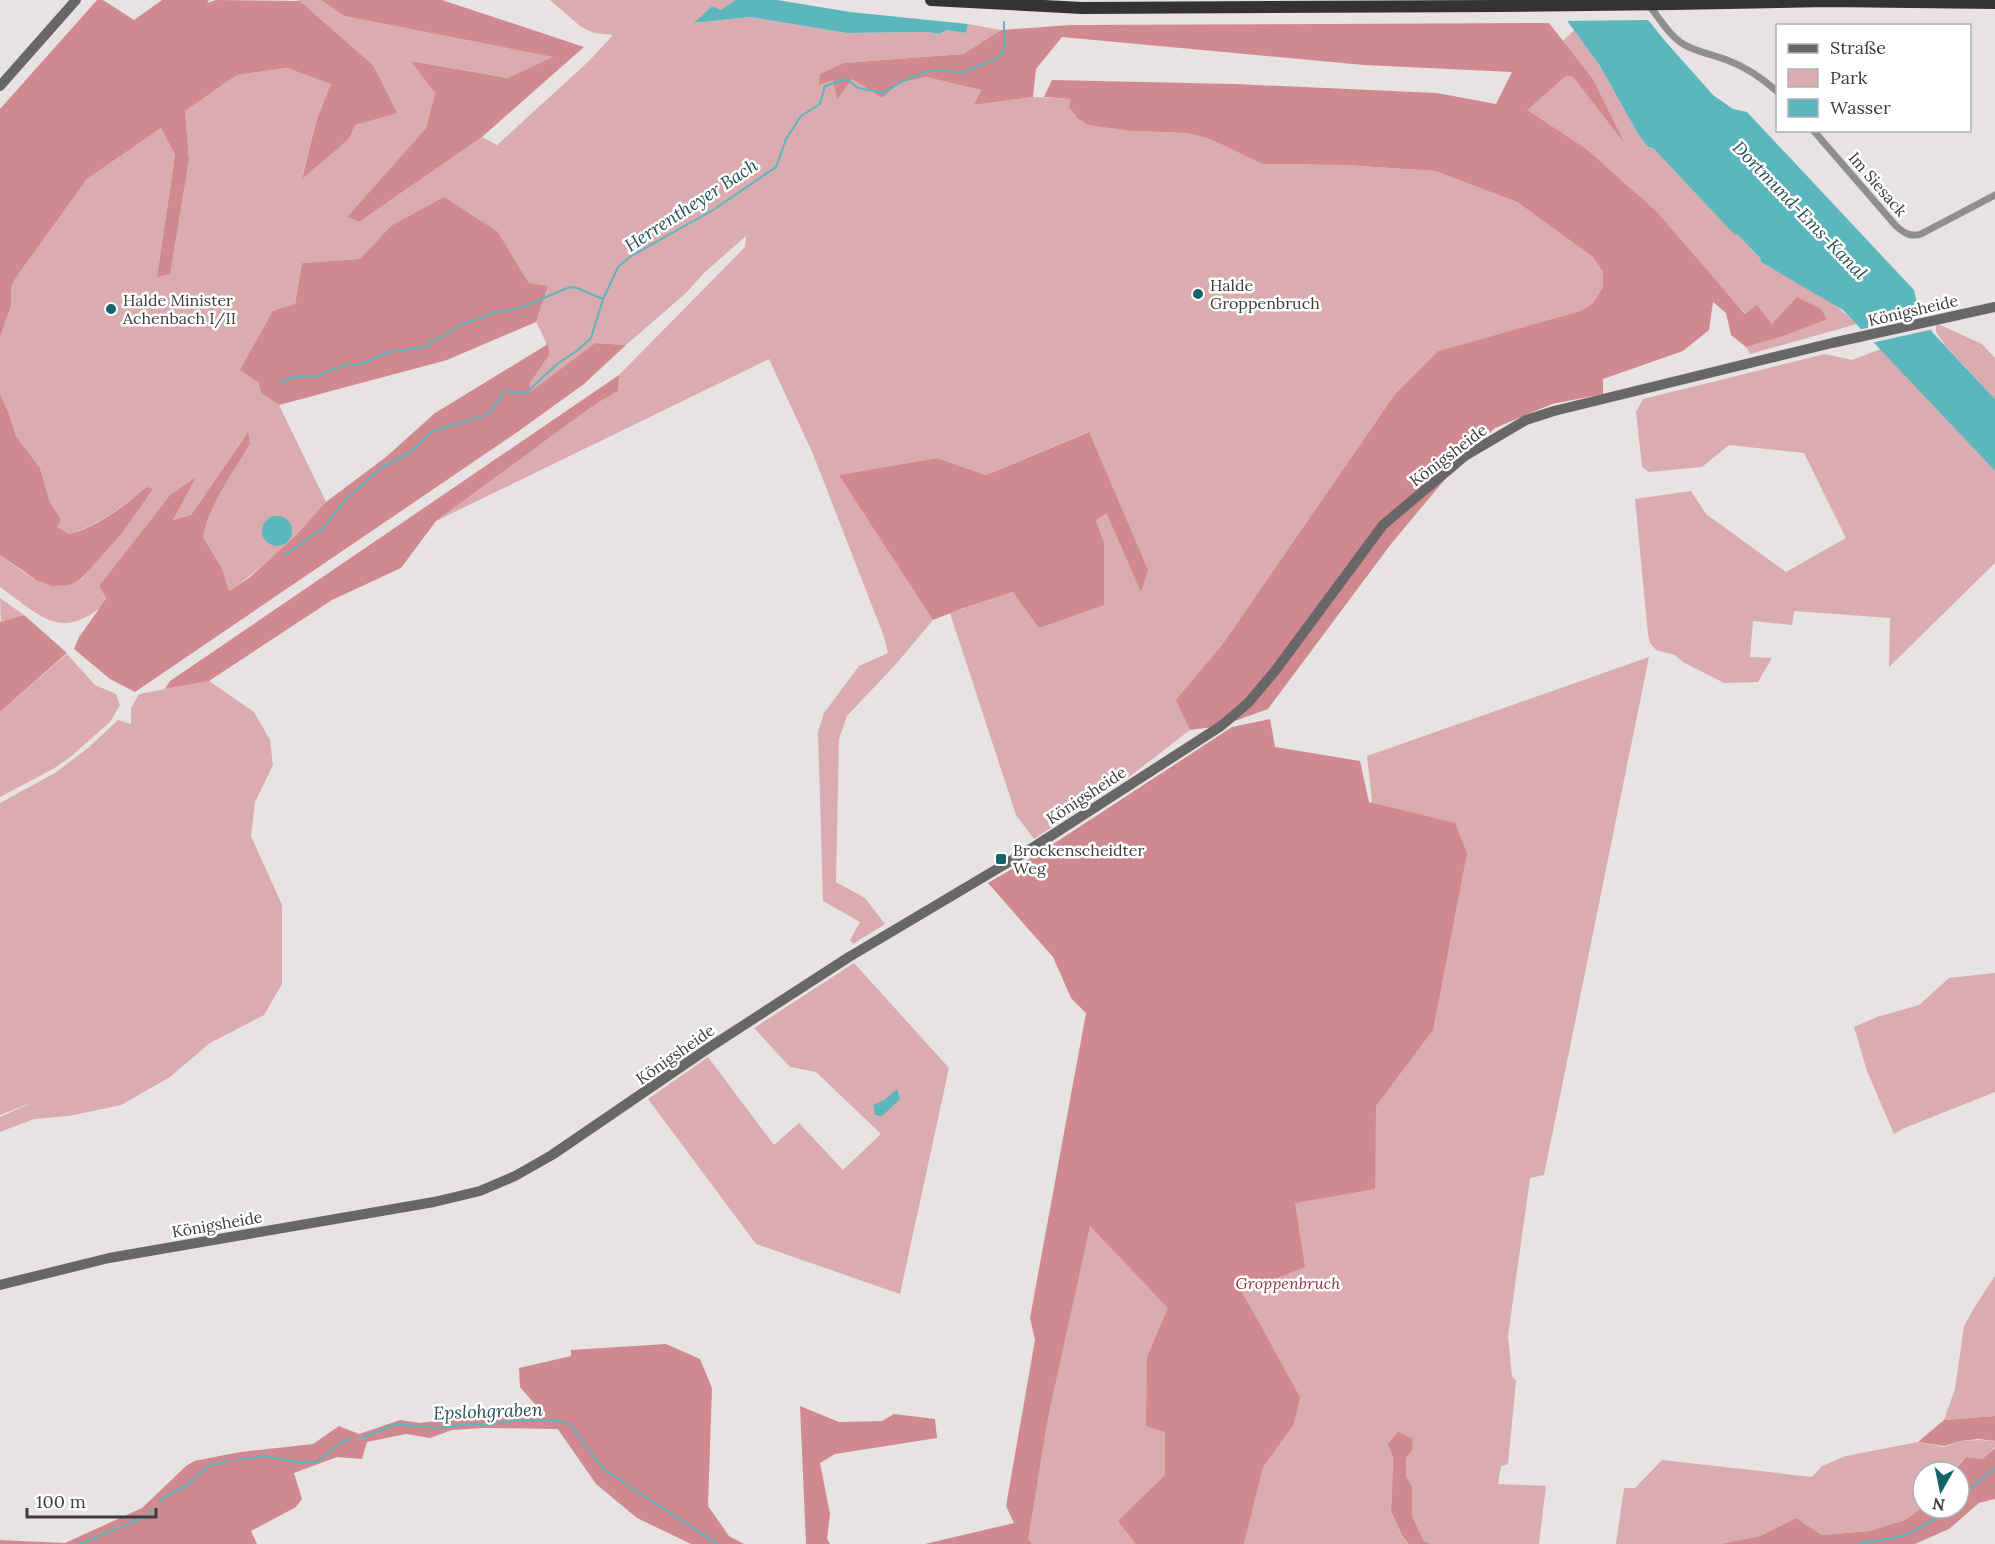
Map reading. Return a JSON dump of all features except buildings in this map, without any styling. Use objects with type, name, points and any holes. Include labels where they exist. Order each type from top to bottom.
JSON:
[{"type":"highway","points":[[931,0],[1082,8],[1498,6],[1828,1],[1995,3]]},
{"type":"main road","points":[[0,86],[76,0]]},
{"type":"main road","name":"Königsheide","points":[[0,1285],[109,1258],[434,1202],[480,1191],[515,1176],[552,1155],[710,1047],[849,957],[1029,850],[1221,726],[1248,703],[1275,671],[1383,525],[1466,456],[1502,433],[1526,420],[1554,411],[1859,337],[1995,307]]},
{"type":"street","points":[[1644,0],[1683,44],[1749,70],[1776,90]]},
{"type":"street","name":"Im Siesack","points":[[1815,132],[1896,226],[1908,235],[1921,234],[1995,195]]},
{"type":"green space","points":[[296,0],[321,0],[344,16],[554,57],[509,78],[412,61],[435,93],[426,128],[347,217],[359,222],[482,137],[497,145],[589,61],[613,35],[594,33],[580,26],[550,0],[735,0],[721,11],[712,6],[695,23],[750,17],[847,33],[928,32],[939,34],[947,30],[966,33],[968,24],[1001,30],[963,54],[844,63],[833,80],[852,79],[882,98],[899,83],[926,77],[981,90],[975,105],[1033,97],[1072,99],[1069,107],[1077,118],[1132,131],[1187,133],[1210,139],[1262,164],[1344,165],[1435,171],[1517,202],[1593,257],[1603,272],[1603,287],[1593,303],[1580,312],[1438,351],[1395,394],[1222,645],[1177,700],[1190,730],[1129,777],[1034,839],[1016,815],[950,613],[1013,592],[1104,542],[1096,520],[1108,514],[1141,591],[1088,432],[986,475],[937,458],[840,475],[933,620],[896,664],[847,716],[839,739],[836,882],[865,898],[885,924],[853,944],[850,940],[860,922],[823,901],[818,732],[824,713],[859,666],[888,653],[883,634],[813,454],[769,359],[436,521],[594,405],[618,391],[619,375],[745,247],[746,236],[704,273],[686,293],[626,345],[595,343],[531,391],[530,383],[547,354],[545,342],[536,322],[548,286],[529,283],[498,232],[391,226],[360,259],[302,263],[295,304],[258,382],[261,393],[279,405],[326,502],[304,526],[281,550],[229,591],[222,568],[203,537],[216,500],[250,444],[247,433],[191,515],[173,520],[195,478],[170,495],[99,586],[107,602],[91,614],[77,621],[64,623],[52,621],[0,587],[0,555],[29,576],[48,584],[58,585],[82,579],[147,487],[90,526],[69,534],[56,527],[61,519],[50,502],[40,468],[16,436],[0,394],[0,337],[11,306],[11,288],[15,279],[87,179],[161,128],[175,155],[157,277],[189,159],[185,111],[237,75],[287,68],[332,84],[316,122],[302,178],[349,139],[355,125],[373,119],[373,65],[300,1]]},
{"type":"green space","points":[[1574,30],[1600,66],[1638,134],[1648,147],[1653,148],[1735,234],[1737,233],[1751,247],[1750,249],[1760,258],[1761,262],[1823,298],[1857,324],[1750,354],[1746,347],[1781,337],[1826,318],[1772,325],[1746,314],[1720,286],[1526,110],[1566,76],[1573,77],[1623,141],[1593,79],[1563,41]]},
{"type":"green space","points":[[1936,323],[1982,344],[1995,358],[1995,399],[1945,345],[1936,332]]},
{"type":"green space","points":[[1881,349],[1995,471],[1995,563],[1889,667],[1890,618],[1794,611],[1792,625],[1753,621],[1750,657],[1772,658],[1758,682],[1724,683],[1683,662],[1675,655],[1656,650],[1650,643],[1648,634],[1635,499],[1691,491],[1706,514],[1786,572],[1846,538],[1804,453],[1729,445],[1702,467],[1649,472],[1642,467],[1636,412],[1643,399],[1825,354],[1852,360]]},
{"type":"green space","points":[[0,598],[24,615],[1,622]]},
{"type":"green space","points":[[67,654],[95,685],[116,694],[120,705],[110,722],[69,758],[0,797],[0,712]]},
{"type":"green space","name":"Groppenbruch","points":[[1649,657],[1544,1175],[1530,1178],[1508,1336],[1512,1376],[1516,1381],[1508,1464],[1501,1466],[1498,1484],[1546,1486],[1539,1544],[1431,1544],[1424,1541],[1412,1516],[1412,1486],[1392,1490],[1391,1511],[1402,1537],[1409,1544],[1244,1544],[1248,1525],[1190,1544],[957,1544],[1029,1527],[1085,1140],[1363,824],[1372,801],[1367,756]]},
{"type":"green space","points":[[209,681],[254,712],[270,740],[273,765],[255,802],[251,836],[282,905],[282,984],[264,1015],[210,1043],[170,1077],[121,1105],[69,1116],[34,1119],[0,1132],[0,1117],[36,1101],[0,1115],[0,803],[55,773],[88,748],[118,720],[131,724],[131,708],[139,694]]},
{"type":"green space","points":[[854,963],[949,1068],[900,1294],[756,1244],[648,1099],[708,1057],[774,1145],[799,1123],[843,1170],[881,1134],[816,1072],[790,1067],[754,1028]]},
{"type":"green space","points":[[1995,973],[1995,1092],[1894,1134],[1867,1071],[1854,1027],[1877,1017],[1919,1005],[1949,978]]},
{"type":"green space","points":[[1995,1276],[1995,1416],[1944,1420],[1955,1389],[1964,1326]]},
{"type":"green space","points":[[1961,1441],[1995,1441],[1995,1447],[1982,1459],[1966,1457],[1963,1460],[1911,1460],[1911,1516],[1905,1520],[1869,1531],[1822,1535],[1796,1518],[1760,1536],[1720,1544],[1616,1544],[1624,1488],[1635,1488],[1662,1460],[1812,1477],[1822,1466],[1846,1456],[1918,1442],[1944,1447]]},
{"type":"shaded area","points":[[97,0],[103,0],[134,20],[162,0],[209,0],[207,3],[216,0],[300,1],[373,65],[397,113],[355,125],[349,139],[302,179],[316,122],[331,84],[287,68],[237,75],[185,111],[189,159],[170,274],[157,277],[175,155],[161,128],[87,179],[15,279],[11,288],[11,306],[0,337],[0,109]]},
{"type":"shaded area","points":[[321,0],[442,0],[584,47],[482,137],[359,222],[347,217],[426,128],[435,93],[411,61],[508,78],[553,57],[344,16]]},
{"type":"shaded area","points":[[1549,23],[1593,79],[1625,144],[1573,77],[1566,76],[1527,110],[1586,149],[1656,211],[1745,314],[1757,305],[1772,324],[1797,297],[1821,309],[1827,319],[1781,337],[1746,347],[1731,335],[1726,313],[1713,302],[1709,330],[1683,351],[1603,379],[1603,394],[1552,404],[1495,428],[1467,453],[1391,544],[1268,709],[1221,726],[1190,730],[1176,700],[1222,645],[1395,394],[1438,351],[1581,311],[1593,303],[1603,287],[1603,272],[1593,257],[1517,202],[1435,171],[1344,165],[1262,164],[1210,139],[1187,133],[1132,131],[1089,125],[1077,118],[1069,107],[1071,99],[1044,97],[1052,80],[1234,84],[1437,93],[1496,104],[1512,72],[1364,65],[1062,37],[1036,69],[1033,97],[974,105],[981,90],[926,77],[899,83],[882,98],[852,79],[837,99],[833,80],[819,85],[820,74],[844,63],[963,54],[1001,30],[1070,25]]},
{"type":"shaded area","points":[[444,197],[498,232],[529,283],[548,286],[536,322],[447,360],[279,405],[261,393],[258,382],[240,370],[273,311],[295,304],[302,263],[360,259],[391,226]]},
{"type":"shaded area","points":[[595,343],[626,345],[584,384],[516,433],[135,692],[110,679],[74,649],[79,637],[106,599],[99,586],[170,495],[196,477],[173,520],[191,515],[248,432],[250,444],[216,500],[203,537],[222,568],[229,591],[249,578],[295,536],[326,502],[386,457],[435,413],[548,344],[549,355],[530,383],[531,391]]},
{"type":"shaded area","points":[[619,375],[618,391],[594,405],[436,521],[401,568],[332,600],[209,681],[165,689],[170,681]]},
{"type":"shaded area","points":[[0,394],[16,436],[40,468],[50,502],[61,519],[57,527],[69,534],[91,526],[111,515],[147,487],[153,489],[121,534],[81,579],[69,585],[52,586],[36,580],[0,555]]},
{"type":"shaded area","points":[[1089,432],[1148,570],[1141,592],[1107,514],[1096,520],[1104,542],[1104,605],[1039,628],[1013,592],[933,620],[839,475],[937,458],[986,475]]},
{"type":"shaded area","points":[[24,615],[67,653],[0,712],[0,621]]},
{"type":"shaded area","points":[[1270,719],[1275,747],[1360,761],[1369,802],[1455,823],[1467,853],[1433,1030],[1376,1106],[1375,1189],[1295,1203],[1305,1267],[1242,1292],[1300,1397],[1294,1424],[1263,1467],[1244,1544],[1136,1544],[1118,1521],[1165,1475],[1165,1432],[1146,1426],[1147,1357],[1168,1308],[1090,1226],[1048,1417],[1028,1539],[1032,1544],[925,1544],[1014,1523],[1006,1506],[1035,1340],[1030,1318],[1086,1013],[1071,998],[1053,957],[988,883],[1041,852],[1232,727]]},
{"type":"shaded area","points":[[666,1344],[700,1359],[712,1388],[708,1506],[729,1536],[744,1544],[691,1544],[637,1518],[596,1484],[558,1429],[452,1430],[430,1438],[406,1434],[367,1442],[362,1459],[337,1457],[294,1473],[302,1499],[296,1507],[251,1531],[257,1544],[0,1544],[0,1540],[65,1543],[142,1508],[194,1461],[240,1452],[313,1444],[339,1426],[359,1434],[400,1420],[420,1423],[450,1419],[546,1417],[520,1387],[519,1368],[571,1356],[571,1350]]},
{"type":"shaded area","points":[[800,1406],[839,1422],[882,1421],[894,1414],[935,1419],[937,1438],[835,1454],[820,1463],[830,1514],[827,1539],[830,1544],[806,1544]]},
{"type":"shaded area","points":[[1995,1416],[1995,1441],[1978,1439],[1944,1446],[1918,1442],[1944,1420]]},
{"type":"shaded area","points":[[1398,1432],[1413,1439],[1412,1450],[1406,1458],[1406,1476],[1412,1487],[1412,1516],[1424,1541],[1431,1544],[1409,1544],[1402,1536],[1391,1511],[1393,1457],[1388,1444]]},
{"type":"shaded area","points":[[1995,1448],[1995,1499],[1979,1503],[1971,1510],[1971,1460],[1963,1460],[1966,1457],[1982,1459]]},
{"type":"shaded area","points":[[1911,1516],[1911,1520],[1959,1520],[1949,1529],[1915,1544],[1720,1544],[1760,1536],[1796,1518],[1822,1535],[1869,1531],[1905,1520]]},
{"type":"water","points":[[735,0],[777,0],[850,12],[968,24],[966,33],[947,30],[939,34],[928,32],[847,33],[750,17],[694,23],[712,6],[721,10]]},
{"type":"water","name":"Dortmund-Ems-Kanal","points":[[1552,0],[1632,0],[1713,95],[1733,109],[1747,112],[1914,290],[1919,311],[1933,333],[1995,399],[1995,471],[1843,310],[1761,262],[1750,247],[1737,234],[1735,235],[1653,148],[1648,147],[1638,134],[1600,66]]},
{"type":"water","points":[[277,516],[288,520],[292,531],[288,542],[277,546],[266,542],[262,531],[266,520]]},
{"type":"water","points":[[897,1089],[900,1099],[882,1116],[875,1115],[873,1105],[884,1100]]},
{"type":"pier","points":[[1636,0],[1651,20],[1563,21],[1550,2]]},
{"type":"pier","points":[[1925,314],[1934,329],[1871,343],[1858,330]]},
{"type":"waterway","name":"Herrentheyer Bach","points":[[285,555],[323,528],[346,499],[381,468],[411,452],[431,432],[489,414],[504,391],[525,394],[557,364],[578,350],[591,338],[603,299],[618,267],[631,256],[713,210],[776,167],[786,139],[801,116],[820,104],[825,86],[846,79],[858,88],[884,93],[906,80],[930,71],[968,71],[994,60],[1004,52],[1004,22]]},
{"type":"waterway","points":[[281,382],[293,377],[316,376],[348,364],[361,364],[388,352],[426,347],[431,341],[463,324],[497,312],[520,308],[570,287],[603,299]]},
{"type":"waterway","name":"Epslohgraben","points":[[361,1438],[396,1424],[438,1428],[512,1421],[552,1420],[570,1424],[603,1469],[718,1544]]},
{"type":"waterway","name":"Epslohgraben","points":[[236,1460],[266,1456],[296,1462],[317,1462],[343,1441],[352,1439]]},
{"type":"waterway","name":"Epslohgraben","points":[[161,1501],[187,1485],[208,1466],[229,1461]]},
{"type":"waterway","points":[[1971,1488],[1995,1468]]},
{"type":"waterway","name":"Epslohgraben","points":[[80,1544],[138,1520],[156,1509]]},
{"type":"waterway","points":[[1858,1544],[1903,1536],[1933,1520]]},
{"type":"place","name":"Halde Groppenbruch","points":[[1198,294]]},
{"type":"place","name":"Halde Minister Achenbach I/II","points":[[111,309]]},
{"type":"place","name":"Brockenscheidter Weg","points":[[1001,859]]}]
